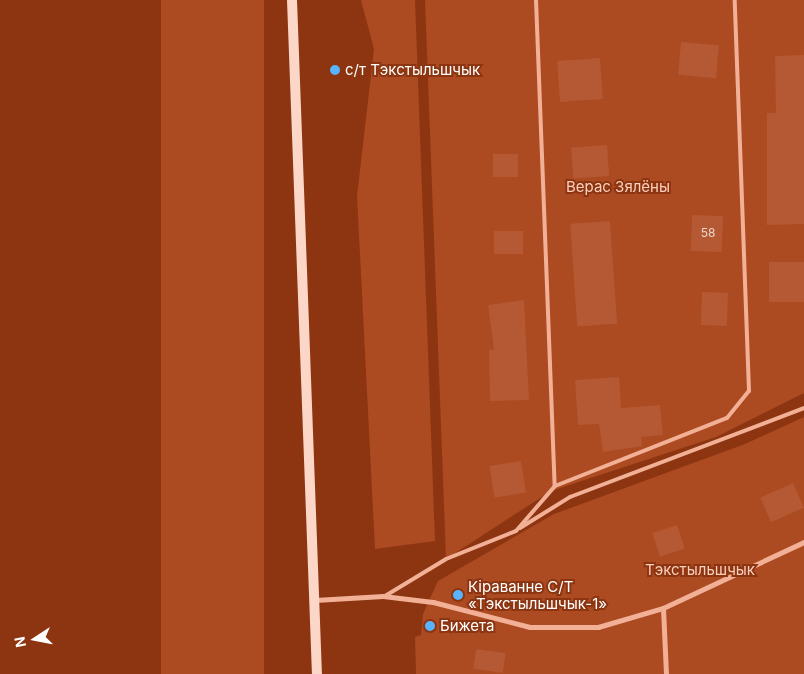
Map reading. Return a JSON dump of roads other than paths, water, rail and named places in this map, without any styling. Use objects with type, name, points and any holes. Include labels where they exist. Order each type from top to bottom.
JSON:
[{"type":"main road","points":[[292,0],[316,600],[317,674]]},
{"type":"street","points":[[316,600],[383,596],[433,602],[530,627],[598,627],[663,608],[804,542]]},
{"type":"street","points":[[663,608],[666,674]]},
{"type":"lane","points":[[536,0],[555,486]]},
{"type":"lane","points":[[516,531],[555,486],[727,418],[749,391],[735,0]]},
{"type":"lane","points":[[383,596],[446,559],[516,531],[570,497],[804,408]]},
{"type":"place","name":"с/т Тэкстыльшчык","points":[[335,70]]},
{"type":"place","name":"Кіраванне С/Т «Тэкстыльшчык-1»","points":[[458,595]]},
{"type":"place","name":"Бижета","points":[[430,626]]},
{"type":"park label","name":"Верас Зялёны","points":[[618,187]]},
{"type":"park label","name":"Тэкстыльшчык","points":[[700,570]]}]
